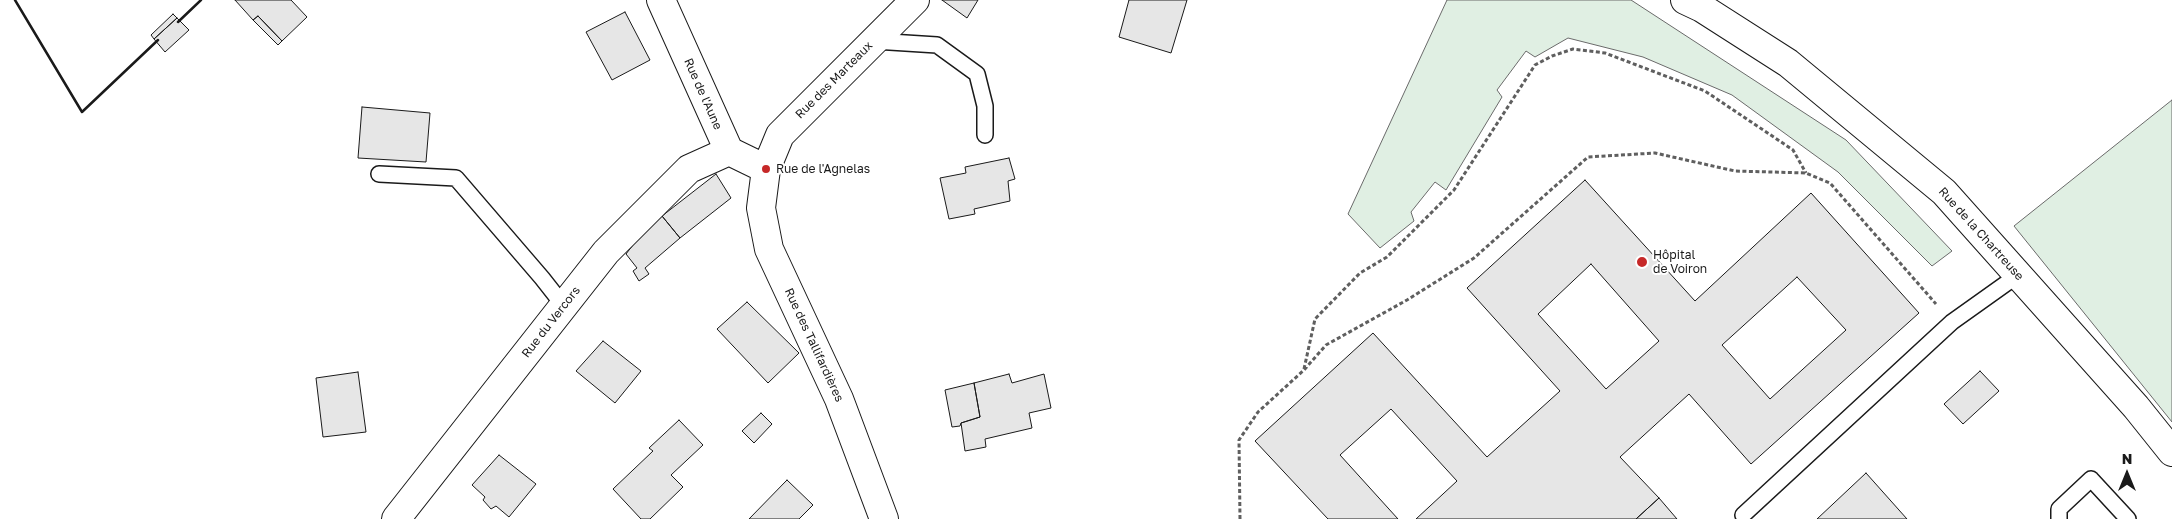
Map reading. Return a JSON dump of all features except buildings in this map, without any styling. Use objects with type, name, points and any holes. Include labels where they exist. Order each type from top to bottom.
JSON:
[{"type":"street","name":"Rue de l'Aune","points":[[661,0],[729,151]]},
{"type":"street","name":"Rue des Marteaux","points":[[766,169],[780,135],[915,0]]},
{"type":"street","name":"Rue de la Chartreuse","points":[[1685,0],[1702,8],[1788,63],[1944,192],[2136,407],[2172,452]]},
{"type":"street","points":[[729,151],[766,169]]},
{"type":"street","name":"Rue du Vercors","points":[[396,519],[606,252],[689,169],[729,151]]},
{"type":"street","name":"Rue des Tallifardières","points":[[766,169],[761,208],[769,249],[839,399],[884,519]]},
{"type":"lane","points":[[874,41],[937,45],[977,74],[985,106],[985,135]]},
{"type":"lane","points":[[380,174],[456,178],[564,306]]},
{"type":"lane","points":[[1743,515],[1952,322],[2018,275]]},
{"type":"lane","points":[[2059,519],[2059,509],[2092,479],[2128,519]]},
{"type":"path","points":[[1304,370],[1315,318],[1360,273],[1387,257],[1454,190],[1535,65],[1552,56],[1574,49],[1604,54],[1705,90],[1793,150],[1806,173]]},
{"type":"path","points":[[1240,519],[1239,440],[1258,412],[1304,370],[1326,345],[1407,300],[1474,258],[1588,157],[1655,154],[1735,171],[1806,173],[1830,183],[1952,322]]},
{"type":"green space","points":[[1447,0],[1631,0],[1846,140],[1952,251],[1932,266],[1838,172],[1732,95],[1643,57],[1568,38],[1535,57],[1526,51],[1497,90],[1502,97],[1446,190],[1435,182],[1411,212],[1414,221],[1380,248],[1348,214]]},
{"type":"green space","points":[[2172,100],[2172,422],[2014,226]]},
{"type":"wall","points":[[15,0],[82,112],[158,40]]},
{"type":"wall","points":[[178,22],[201,0]]},
{"type":"place","name":"Rue de l'Agnelas","points":[[766,169]]},
{"type":"place","name":"Hôpital de Voiron","points":[[1642,262]]}]
